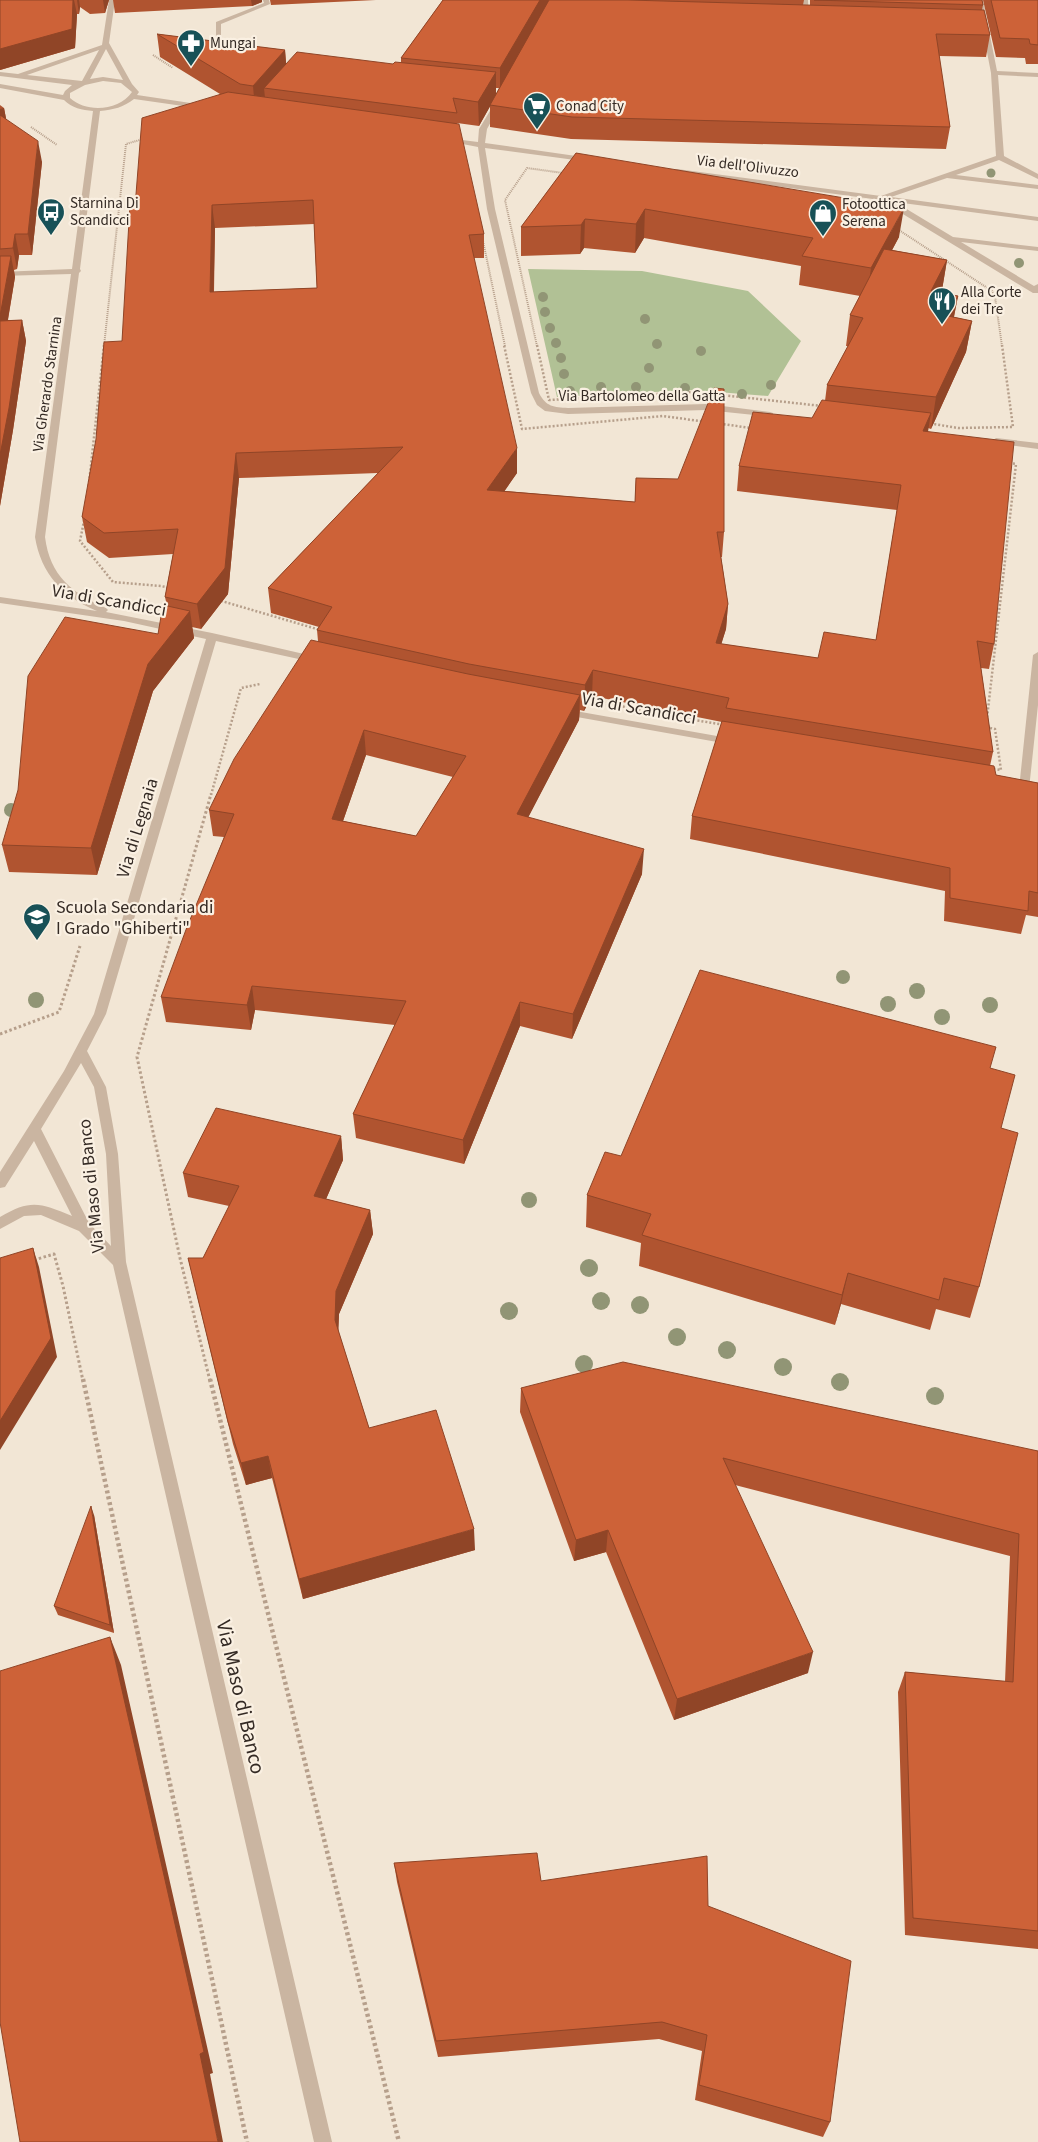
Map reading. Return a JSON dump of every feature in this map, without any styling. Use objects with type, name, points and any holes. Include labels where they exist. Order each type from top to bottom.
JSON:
[{"type":"street","points":[[66,98],[67,92],[81,83],[105,44],[112,0]]},
{"type":"street","points":[[243,53],[218,39],[218,23],[267,4],[266,0]]},
{"type":"street","points":[[805,0],[807,22]]},
{"type":"street","points":[[980,0],[994,73],[1000,157],[1038,177]]},
{"type":"street","points":[[797,22],[817,23]]},
{"type":"street","points":[[976,28],[986,28]]},
{"type":"street","points":[[19,76],[105,44]]},
{"type":"street","points":[[105,44],[129,84],[136,92],[134,97]]},
{"type":"street","points":[[994,73],[1038,75]]},
{"type":"street","points":[[0,74],[81,83],[113,80],[129,84]]},
{"type":"street","points":[[0,86],[66,98],[73,105],[80,108],[97,109],[120,105],[134,97],[209,108]]},
{"type":"street","points":[[481,145],[483,129],[504,92]]},
{"type":"street","name":"Via Gherardo Starnina","points":[[97,109],[40,543],[43,557],[64,588],[75,597],[92,606],[124,618]]},
{"type":"street","points":[[442,139],[598,161]]},
{"type":"street","name":"Via Bartolomeo della Gatta","points":[[481,145],[491,209],[530,374],[540,403],[548,409],[568,411],[706,407],[784,416]]},
{"type":"street","name":"Via dell'Olivuzzo","points":[[882,197],[1000,157]]},
{"type":"street","name":"Via dell'Olivuzzo","points":[[666,170],[1038,219]]},
{"type":"street","points":[[946,176],[1038,187]]},
{"type":"street","name":"Via dell'Olivuzzo","points":[[882,197],[1037,288]]},
{"type":"street","points":[[950,238],[1038,249]]},
{"type":"street","points":[[0,274],[77,271]]},
{"type":"street","points":[[1037,288],[1038,300]]},
{"type":"street","points":[[990,440],[1038,446]]},
{"type":"street","name":"Via di Scandicci","points":[[0,600],[124,618],[326,662]]},
{"type":"street","name":"Via di Legnaia","points":[[0,1183],[69,1074],[100,1014],[212,636]]},
{"type":"street","points":[[1038,655],[1020,788],[1038,792]]},
{"type":"street","name":"Via di Scandicci","points":[[554,710],[744,743]]},
{"type":"street","name":"Via Maso di Banco","points":[[80,1051],[100,1087],[112,1154],[119,1262],[323,2142]]},
{"type":"street","name":"Via Maso di Banco","points":[[34,1129],[84,1227],[119,1262]]},
{"type":"street","name":"Via Maso di Banco","points":[[0,1224],[22,1211],[42,1210],[84,1227]]},
{"type":"path","points":[[153,55],[177,70]]},
{"type":"path","points":[[24,122],[57,145],[61,150]]},
{"type":"path","points":[[522,429],[466,160],[201,122],[126,144],[86,511],[80,541],[113,582],[160,586],[208,597],[496,682],[682,718],[1001,770],[995,729],[986,727],[1016,464]]},
{"type":"path","points":[[992,290],[996,297],[1013,427]]},
{"type":"path","points":[[269,682],[241,688],[137,1057],[180,1258],[399,2142]]},
{"type":"path","points":[[0,1034],[59,1012],[80,946]]},
{"type":"path","points":[[27,1263],[54,1254],[63,1286],[247,2142]]},
{"type":"green space","points":[[528,269],[642,271],[748,291],[801,341],[768,396],[693,390],[557,397]]},
{"type":"building","points":[[0,0],[73,0],[72,29],[0,49]]},
{"type":"building","points":[[443,0],[540,0],[500,68],[401,58]]},
{"type":"building","points":[[549,0],[628,0],[984,10],[990,35],[936,34],[950,127],[572,117],[490,105]]},
{"type":"building","points":[[814,0],[982,0],[983,5]]},
{"type":"building","points":[[991,0],[1038,0],[1038,45],[1030,44],[1029,39],[1000,38]]},
{"type":"building","points":[[157,34],[285,50],[253,86],[240,84]]},
{"type":"building","points":[[297,52],[393,64],[395,62],[496,72],[478,102],[453,98],[457,113],[264,88]]},
{"type":"building","points":[[228,92],[459,124],[484,234],[469,235],[517,448],[487,490],[635,502],[636,478],[678,479],[714,388],[724,389],[724,532],[717,532],[728,604],[716,643],[818,658],[824,632],[876,640],[901,485],[739,466],[753,412],[812,418],[822,400],[931,413],[923,431],[1014,442],[994,644],[977,641],[993,752],[726,708],[729,698],[593,670],[585,685],[469,664],[317,630],[332,607],[268,588],[403,447],[236,453],[225,568],[197,604],[165,597],[178,529],[104,533],[82,517],[96,439],[104,342],[122,341],[130,204],[135,207],[142,118]],"holes":[[[313,200],[317,288],[210,292],[212,205]]]},
{"type":"building","points":[[0,115],[38,141],[28,234],[15,234],[13,248],[0,249]]},
{"type":"building","points":[[576,153],[904,208],[871,268],[802,256],[813,238],[645,209],[636,224],[585,219],[581,225],[521,227]]},
{"type":"building","points":[[884,249],[947,260],[931,291],[958,296],[948,316],[972,321],[936,397],[827,385],[863,318],[850,315]]},
{"type":"building","points":[[0,256],[11,256],[0,316]]},
{"type":"building","points":[[22,320],[9,408],[0,455],[0,321]]},
{"type":"building","points":[[163,605],[190,611],[148,664],[91,848],[2,845],[18,790],[28,676],[65,617],[158,634]]},
{"type":"building","points":[[311,640],[468,674],[580,695],[517,814],[644,849],[573,1014],[520,1002],[463,1140],[353,1114],[406,1001],[252,986],[247,1005],[161,997],[187,927],[234,814],[209,810],[234,759]],"holes":[[[364,730],[466,756],[416,836],[332,819]]]},
{"type":"building","points":[[722,721],[994,766],[996,775],[1038,783],[1038,893],[1029,891],[1028,911],[950,898],[950,868],[692,816]]},
{"type":"building","points":[[700,970],[996,1047],[990,1068],[1015,1075],[1001,1128],[1018,1133],[979,1287],[944,1278],[939,1300],[848,1273],[842,1295],[642,1235],[651,1214],[587,1195],[605,1152],[621,1156]]},
{"type":"building","points":[[216,1108],[341,1136],[314,1196],[370,1210],[336,1291],[335,1320],[369,1428],[436,1410],[474,1529],[299,1579],[268,1456],[241,1463],[228,1422],[188,1258],[203,1258],[239,1186],[183,1173]]},
{"type":"building","points":[[33,1248],[51,1338],[0,1421],[0,1258]]},
{"type":"building","points":[[623,1362],[1038,1451],[1038,1931],[913,1918],[905,1672],[1013,1682],[1019,1534],[723,1458],[813,1652],[677,1699],[608,1530],[576,1540],[521,1388]]},
{"type":"building","points":[[91,1506],[110,1625],[54,1606]]},
{"type":"building","points":[[110,1637],[204,2052],[200,2054],[218,2142],[20,2142],[0,2022],[0,1671]]},
{"type":"building","points":[[537,1853],[541,1881],[707,1856],[708,1906],[851,1961],[830,2122],[699,2085],[707,2035],[662,2022],[436,2041],[394,1863]]},
{"type":"place","name":"Mungai","points":[[191,67]]},
{"type":"place","name":"Conad City","points":[[537,130]]},
{"type":"place","name":"Starnina Di Scandicci","points":[[51,236]]},
{"type":"place","name":"Fotoottica Serena","points":[[823,237]]},
{"type":"place","name":"Alla Corte dei Tre","points":[[942,325]]},
{"type":"place","name":"Scuola Secondaria di I Grado \"Ghiberti\"","points":[[37,941]]}]
